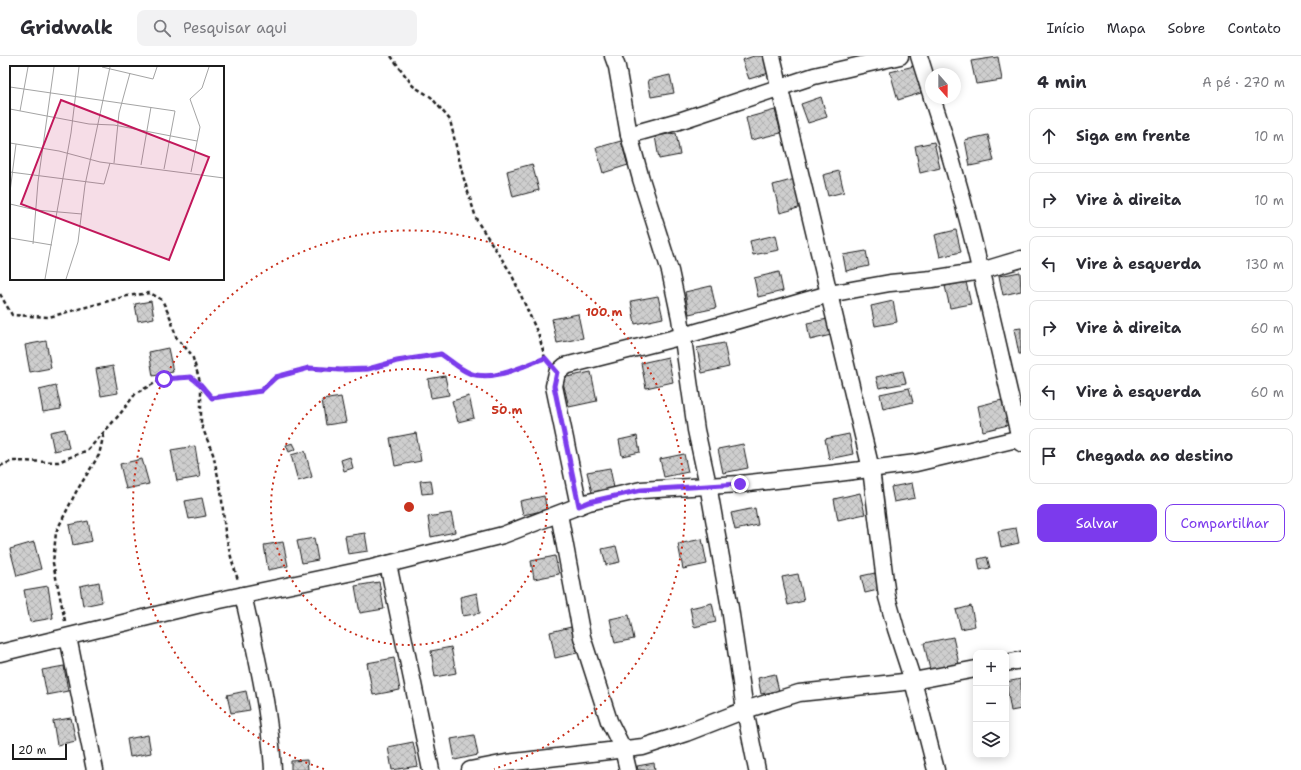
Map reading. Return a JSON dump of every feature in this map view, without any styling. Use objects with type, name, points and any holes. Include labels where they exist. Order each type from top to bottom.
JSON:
[{"type":"street","points":[[613,56],[617,68],[629,135],[641,179],[670,271],[680,318],[696,430],[708,486],[730,608],[745,710],[757,770]]},
{"type":"street","points":[[772,56],[871,469],[887,597],[913,681],[936,770]]},
{"type":"street","points":[[629,135],[680,121],[814,76],[900,56]]},
{"type":"street","points":[[919,56],[925,75]]},
{"type":"street","points":[[0,653],[201,604],[388,564],[503,535],[589,502],[641,490],[708,486],[871,469],[916,462],[1021,440],[967,214],[934,104]]},
{"type":"street","points":[[579,506],[554,386],[557,372],[565,366],[683,336],[829,294],[890,283],[932,279],[981,271],[1021,259]]},
{"type":"street","points":[[559,514],[582,637],[609,721],[624,749],[628,770]]},
{"type":"street","points":[[388,564],[431,770]]},
{"type":"street","points":[[243,595],[258,658],[272,751],[273,770]]},
{"type":"street","points":[[68,637],[95,770]]},
{"type":"street","points":[[1009,662],[1021,660]]},
{"type":"street","points":[[470,770],[506,763],[643,747],[686,733],[745,710],[799,693],[913,681],[973,670]]},
{"type":"path","points":[[392,56],[413,86],[431,96],[450,120],[463,176],[477,220],[511,273],[539,336],[545,358],[557,372]]},
{"type":"path","points":[[0,294],[12,315],[49,316],[127,296],[150,293],[162,300],[176,337],[192,355],[201,385],[201,424],[213,454],[221,490],[224,532],[243,595]]},
{"type":"path","points":[[0,466],[12,461],[58,462],[88,450],[120,414],[136,393],[164,379],[191,377],[201,385],[212,398],[261,391],[276,377],[309,368],[340,370],[368,369],[397,361],[441,354],[463,369],[475,375],[499,375],[545,358]]},
{"type":"path","points":[[68,637],[53,563],[56,532],[76,492],[99,455],[104,432]]},
{"type":"building","points":[[754,56],[763,56],[769,73],[749,79],[742,60]]},
{"type":"building","points":[[998,57],[1002,80],[976,84],[971,61]]},
{"type":"building","points":[[914,66],[921,93],[898,100],[890,72]]},
{"type":"building","points":[[670,75],[674,93],[651,97],[648,80]]},
{"type":"building","points":[[821,97],[827,117],[808,123],[801,104]]},
{"type":"building","points":[[775,110],[781,133],[751,140],[746,118]]},
{"type":"building","points":[[676,133],[680,155],[659,159],[655,136]]},
{"type":"building","points":[[988,135],[994,161],[970,166],[965,140]]},
{"type":"building","points":[[621,141],[628,165],[603,173],[596,148]]},
{"type":"building","points":[[934,142],[940,168],[920,173],[915,146]]},
{"type":"building","points":[[532,164],[539,190],[513,197],[507,171]]},
{"type":"building","points":[[839,171],[844,192],[828,196],[823,175]]},
{"type":"building","points":[[795,179],[802,207],[780,213],[773,185]]},
{"type":"building","points":[[956,230],[961,252],[940,257],[935,235]]},
{"type":"building","points":[[776,235],[779,250],[753,255],[750,241]]},
{"type":"building","points":[[866,251],[869,266],[846,271],[843,255]]},
{"type":"building","points":[[779,272],[783,291],[758,297],[754,278]]},
{"type":"building","points":[[1020,272],[1021,291],[1003,295],[999,276]]},
{"type":"building","points":[[966,282],[971,304],[950,308],[945,286]]},
{"type":"building","points":[[711,286],[716,308],[689,314],[685,292]]},
{"type":"building","points":[[658,296],[663,318],[635,324],[631,301]]},
{"type":"building","points":[[151,301],[154,318],[138,321],[135,304]]},
{"type":"building","points":[[893,301],[897,322],[875,326],[871,306]]},
{"type":"building","points":[[578,314],[583,338],[557,343],[552,319]]},
{"type":"building","points":[[828,319],[831,335],[810,340],[807,323]]},
{"type":"building","points":[[1021,328],[1021,354],[1019,354],[1014,329]]},
{"type":"building","points":[[46,341],[51,368],[30,372],[25,345]]},
{"type":"building","points":[[724,343],[729,367],[702,373],[697,348]]},
{"type":"building","points":[[168,348],[173,372],[153,376],[149,352]]},
{"type":"building","points":[[668,357],[673,382],[646,388],[641,363]]},
{"type":"building","points":[[113,366],[118,393],[101,396],[96,369]]},
{"type":"building","points":[[903,371],[906,383],[879,388],[876,377]]},
{"type":"building","points":[[591,372],[597,401],[569,407],[562,378]]},
{"type":"building","points":[[445,376],[449,395],[431,398],[428,379]]},
{"type":"building","points":[[56,386],[61,409],[43,412],[39,390]]},
{"type":"building","points":[[909,388],[913,402],[883,409],[880,394]]},
{"type":"building","points":[[469,396],[474,418],[458,422],[452,401]]},
{"type":"building","points":[[341,397],[346,422],[326,425],[322,400]]},
{"type":"building","points":[[1002,400],[1008,425],[983,431],[978,406]]},
{"type":"building","points":[[65,429],[69,448],[54,451],[50,432]]},
{"type":"building","points":[[416,433],[421,461],[395,466],[390,438]]},
{"type":"building","points":[[849,434],[853,454],[829,459],[825,439]]},
{"type":"building","points":[[637,436],[640,452],[622,456],[619,440]]},
{"type":"building","points":[[293,443],[296,449],[289,452],[286,445]]},
{"type":"building","points":[[743,444],[748,468],[723,473],[718,449]]},
{"type":"building","points":[[195,446],[200,477],[177,481],[171,450]]},
{"type":"building","points":[[305,451],[312,477],[298,481],[291,455]]},
{"type":"building","points":[[684,454],[688,472],[664,477],[660,459]]},
{"type":"building","points":[[350,457],[353,468],[344,471],[341,460]]},
{"type":"building","points":[[142,459],[149,484],[126,489],[120,464]]},
{"type":"building","points":[[610,468],[614,488],[592,493],[587,472]]},
{"type":"building","points":[[431,480],[433,493],[422,494],[420,481]]},
{"type":"building","points":[[912,483],[915,498],[894,502],[891,487]]},
{"type":"building","points":[[860,493],[865,514],[838,520],[834,499]]},
{"type":"building","points":[[544,496],[547,510],[523,515],[520,501]]},
{"type":"building","points":[[202,498],[206,516],[189,519],[185,501]]},
{"type":"building","points":[[755,508],[758,525],[735,530],[731,513]]},
{"type":"building","points":[[451,513],[455,532],[431,537],[428,517]]},
{"type":"building","points":[[88,521],[92,541],[73,545],[69,525]]},
{"type":"building","points":[[1016,528],[1019,543],[1001,547],[998,531]]},
{"type":"building","points":[[365,533],[368,551],[348,554],[345,536]]},
{"type":"building","points":[[314,538],[318,560],[302,563],[297,541]]},
{"type":"building","points":[[702,539],[707,564],[683,569],[678,544]]},
{"type":"building","points":[[34,542],[41,569],[17,576],[10,549]]},
{"type":"building","points":[[283,542],[288,566],[268,570],[264,545]]},
{"type":"building","points":[[616,546],[620,562],[606,565],[602,549]]},
{"type":"building","points":[[555,556],[559,574],[534,579],[531,561]]},
{"type":"building","points":[[987,557],[990,568],[980,570],[978,559]]},
{"type":"building","points":[[875,573],[878,590],[865,593],[861,576]]},
{"type":"building","points":[[798,574],[804,601],[788,605],[782,577]]},
{"type":"building","points":[[99,582],[102,602],[83,606],[80,586]]},
{"type":"building","points":[[379,582],[384,609],[360,613],[355,586]]},
{"type":"building","points":[[48,586],[53,618],[30,622],[24,590]]},
{"type":"building","points":[[477,593],[480,613],[463,616],[460,597]]},
{"type":"building","points":[[712,603],[716,622],[694,627],[690,608]]},
{"type":"building","points":[[971,606],[975,626],[961,629],[956,610]]},
{"type":"building","points":[[629,615],[634,639],[615,643],[610,619]]},
{"type":"building","points":[[571,627],[577,653],[555,658],[550,632]]},
{"type":"building","points":[[953,637],[959,664],[930,670],[924,643]]},
{"type":"building","points":[[451,647],[456,673],[435,677],[431,651]]},
{"type":"building","points":[[394,658],[400,690],[373,695],[367,663]]},
{"type":"building","points":[[64,666],[68,691],[47,695],[42,670]]},
{"type":"building","points":[[775,674],[779,691],[761,694],[758,678]]},
{"type":"building","points":[[1021,679],[1021,709],[1011,711],[1009,699],[1009,681]]},
{"type":"building","points":[[246,691],[250,710],[231,713],[227,695]]},
{"type":"building","points":[[71,718],[76,741],[57,745],[53,721]]},
{"type":"building","points":[[148,735],[151,753],[130,757],[127,739]]},
{"type":"building","points":[[474,735],[478,755],[455,760],[451,739]]},
{"type":"building","points":[[413,742],[418,766],[392,770],[388,747]]},
{"type":"building","points":[[307,760],[308,770],[291,770],[291,761]]},
{"type":"building","points":[[654,763],[655,770],[638,770],[637,766]]},
{"type":"route","points":[[164,379],[191,377],[201,385],[212,398],[261,391],[276,377],[309,368],[340,370],[368,369],[397,361],[441,354],[463,369],[475,375],[499,375],[545,358],[557,372],[554,386],[579,506],[589,502],[641,490],[740,484]]}]
